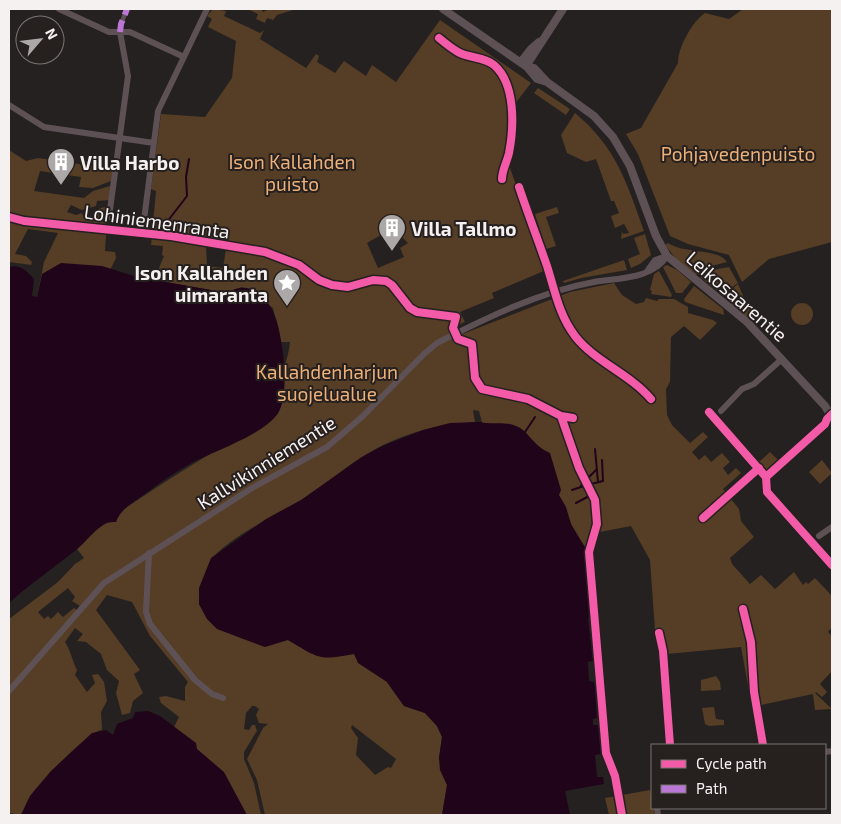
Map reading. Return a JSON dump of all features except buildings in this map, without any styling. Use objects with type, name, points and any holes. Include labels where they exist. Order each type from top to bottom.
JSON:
[{"type":"street","points":[[59,9],[109,32],[130,32],[184,57]]},
{"type":"street","points":[[109,217],[128,76],[120,32],[120,24],[127,9]]},
{"type":"street","points":[[140,224],[144,220],[158,111],[207,9]]},
{"type":"street","points":[[443,9],[527,66],[594,116],[613,137],[632,171],[656,236],[667,256]]},
{"type":"street","points":[[527,66],[530,49],[540,42],[563,9]]},
{"type":"street","points":[[9,105],[44,127],[154,143]]},
{"type":"street","name":"Kallvikinniementie","points":[[9,691],[101,585],[252,488],[327,447],[363,416],[424,354],[437,344],[538,298],[593,282],[632,276],[648,270],[655,260],[667,256]]},
{"type":"street","name":"Leikosaarentie","points":[[667,256],[747,322],[828,407],[832,418]]},
{"type":"street","points":[[721,410],[742,389],[754,384],[782,359]]},
{"type":"street","points":[[819,536],[832,527]]},
{"type":"street","points":[[149,553],[146,612],[150,624],[195,680],[212,694],[223,698]]},
{"type":"green space","points":[[213,9],[226,11],[224,16],[260,33],[264,30],[260,39],[306,68],[316,54],[319,56],[317,62],[335,73],[344,61],[366,76],[372,65],[396,82],[440,20],[531,83],[517,101],[509,165],[546,270],[492,293],[494,298],[460,312],[465,322],[457,325],[460,335],[570,292],[614,283],[622,295],[636,304],[644,302],[646,298],[657,301],[659,299],[674,299],[688,307],[688,313],[713,320],[717,323],[700,340],[684,326],[671,337],[670,382],[666,389],[667,415],[672,425],[690,443],[703,432],[708,437],[692,452],[699,460],[705,455],[711,462],[722,453],[730,462],[723,468],[728,475],[736,468],[741,473],[723,489],[739,509],[741,521],[754,537],[730,558],[732,564],[750,584],[761,575],[775,589],[794,572],[803,585],[806,582],[808,584],[815,578],[832,596],[832,627],[828,632],[832,636],[832,671],[820,684],[827,692],[822,697],[815,693],[832,709],[815,710],[813,694],[752,707],[741,647],[667,654],[656,644],[650,560],[631,526],[600,532],[593,549],[586,549],[575,533],[545,467],[523,430],[483,426],[479,411],[473,410],[475,422],[431,428],[375,449],[308,496],[255,526],[222,548],[211,560],[199,604],[207,619],[288,640],[312,654],[354,654],[387,682],[404,706],[425,713],[437,726],[442,737],[439,758],[447,785],[442,815],[265,815],[257,780],[247,759],[263,728],[268,724],[259,723],[256,715],[259,709],[252,706],[246,713],[244,729],[249,730],[252,725],[255,725],[257,731],[244,752],[244,759],[254,783],[261,815],[241,815],[174,727],[179,717],[161,703],[159,697],[166,696],[185,701],[185,687],[188,682],[150,636],[132,602],[107,595],[96,610],[140,670],[134,674],[143,693],[133,701],[130,713],[122,715],[116,693],[119,681],[107,670],[101,654],[86,642],[77,641],[83,634],[75,628],[65,642],[77,670],[75,675],[87,692],[95,683],[92,675],[98,674],[104,682],[107,701],[101,712],[102,730],[87,738],[54,768],[30,796],[21,815],[9,813],[9,619],[58,582],[75,564],[84,558],[77,549],[102,525],[184,470],[277,415],[280,410],[283,376],[290,342],[281,342],[273,308],[242,287],[225,294],[225,290],[222,292],[160,281],[151,275],[159,268],[164,256],[162,255],[163,246],[151,245],[156,191],[151,189],[161,114],[205,117],[232,78],[236,41],[208,27],[212,19],[207,16]],"holes":[[[393,228],[408,243],[400,248],[404,257],[378,268],[367,243]],[[206,245],[226,249],[223,268],[207,266]],[[68,588],[75,597],[72,601],[80,606],[77,610],[74,608],[63,617],[58,612],[51,619],[48,616],[44,619],[38,612]],[[352,725],[396,759],[391,768],[388,767],[375,775],[356,755],[358,738],[351,728]]]},
{"type":"green space","points":[[247,9],[261,9],[263,12],[269,9],[293,10],[277,15],[273,20],[267,18],[265,23],[256,19],[258,14]]},
{"type":"green space","name":"Pohjavedenpuisto","points":[[743,9],[832,9],[832,242],[769,259],[742,282],[729,255],[688,244],[670,236],[638,154],[626,134],[641,128],[678,63],[680,50],[695,22],[705,13],[729,19]]},
{"type":"green space","points":[[538,88],[570,109],[566,115],[534,93]]},
{"type":"green space","points":[[575,113],[601,139],[619,167],[644,231],[621,239],[622,231],[623,234],[629,233],[624,224],[615,228],[611,216],[619,213],[614,201],[611,201],[596,159],[586,162],[567,153],[561,135]]},
{"type":"green space","points":[[9,150],[26,161],[38,158],[113,169],[111,181],[93,188],[79,187],[81,177],[40,171],[34,191],[84,198],[93,191],[110,186],[109,200],[97,201],[96,206],[82,210],[71,205],[67,212],[76,215],[82,213],[84,218],[96,218],[98,209],[108,206],[105,251],[115,252],[116,258],[110,270],[37,297],[44,262],[58,233],[28,229],[15,254],[26,256],[32,262],[31,265],[9,262]]},
{"type":"green space","points":[[557,207],[559,213],[546,217],[556,246],[546,249],[535,214]]},
{"type":"green space","points":[[645,234],[651,255],[640,264],[631,268],[628,259],[640,254],[634,238]]},
{"type":"green space","points":[[668,243],[683,249],[716,255],[727,262],[704,268],[696,275],[677,260],[665,245]]},
{"type":"green space","points":[[624,260],[627,270],[564,283],[563,281]]},
{"type":"green space","points":[[667,265],[677,270],[691,282],[682,293],[676,293],[663,267]]},
{"type":"green space","points":[[729,267],[738,283],[725,292],[719,289],[716,290],[700,277],[707,271]]},
{"type":"green space","points":[[659,271],[672,295],[671,297],[651,294],[652,291],[650,290],[654,274]]},
{"type":"green space","points":[[738,284],[747,305],[756,316],[753,322],[729,302],[730,299],[725,295]]},
{"type":"green space","points":[[694,286],[723,309],[724,315],[685,302],[684,299]]},
{"type":"green space","points":[[802,303],[810,306],[813,314],[810,322],[802,325],[794,322],[791,314],[794,306]]},
{"type":"green space","points":[[770,452],[779,461],[784,458],[766,473],[754,459],[756,458],[760,461]]},
{"type":"green space","points":[[822,460],[832,473],[820,484],[809,472]]},
{"type":"green space","points":[[716,676],[720,682],[721,690],[701,691],[701,680]]},
{"type":"green space","points":[[714,707],[716,719],[724,720],[724,725],[709,726],[705,724],[702,708]]},
{"type":"green space","points":[[650,790],[651,809],[654,809],[655,815],[609,815],[605,798]]},
{"type":"shaded area","points":[[61,263],[102,266],[134,276],[151,275],[160,281],[222,292],[223,306],[225,294],[234,289],[251,289],[258,293],[270,305],[277,322],[283,355],[284,394],[278,413],[262,428],[190,464],[161,482],[124,509],[116,522],[108,523],[101,527],[76,550],[9,603],[9,267],[20,267],[34,279],[32,296],[37,297],[42,274]]},
{"type":"shaded area","points":[[480,422],[516,426],[550,453],[561,490],[559,495],[566,507],[571,524],[586,549],[590,614],[588,619],[593,661],[588,662],[589,681],[594,682],[595,686],[597,718],[593,719],[593,725],[598,725],[601,754],[595,755],[597,777],[603,777],[604,784],[565,791],[570,815],[442,815],[447,785],[440,770],[439,758],[442,737],[437,726],[425,713],[404,706],[387,682],[358,663],[354,654],[333,657],[319,656],[306,651],[288,640],[265,647],[217,629],[207,619],[199,604],[199,588],[211,558],[266,519],[301,500],[362,457],[382,446],[423,430],[450,423]]},
{"type":"shaded area","points":[[148,711],[160,716],[196,743],[197,749],[224,772],[247,815],[21,815],[30,796],[51,771],[92,733],[106,730],[113,735],[117,724],[133,718],[135,712]]},
{"type":"waterway","points":[[160,231],[187,196],[186,177],[189,159]]},
{"type":"waterway","points":[[525,432],[535,417]]},
{"type":"waterway","points":[[595,449],[598,482]]},
{"type":"waterway","points":[[591,484],[603,481],[602,460]]},
{"type":"waterway","points":[[587,479],[597,469]]},
{"type":"waterway","points":[[580,487],[585,482]]},
{"type":"waterway","points":[[572,490],[587,485]]},
{"type":"waterway","points":[[576,503],[591,495]]},
{"type":"marked path","points":[[120,32],[127,9]]},
{"type":"cycle path","points":[[439,38],[462,54],[490,62],[501,73],[506,83],[512,106],[512,131],[509,153],[502,179]]},
{"type":"cycle path","points":[[519,187],[565,320],[583,345],[633,382],[651,399]]},
{"type":"cycle path","name":"Lohiniemenranta","points":[[9,217],[24,221],[171,236],[265,252],[299,265],[319,280],[332,285],[348,287],[373,280],[386,281],[392,285],[410,308],[417,312],[456,317],[453,328],[458,339],[472,344],[475,378],[482,389],[528,399],[561,416],[573,418]]},
{"type":"cycle path","points":[[709,412],[766,477],[767,492],[832,565]]},
{"type":"cycle path","points":[[766,477],[825,424],[832,414]]},
{"type":"cycle path","points":[[561,416],[579,468],[595,500],[597,524],[589,552],[606,753],[615,776],[622,815]]},
{"type":"cycle path","points":[[703,518],[759,468]]},
{"type":"cycle path","points":[[743,609],[751,642],[754,692],[763,744]]},
{"type":"cycle path","points":[[659,633],[663,651],[670,744]]},
{"type":"place","name":"Villa Harbo","points":[[61,186]]},
{"type":"place","name":"Villa Tallmo","points":[[392,252]]},
{"type":"place","name":"Ison Kallahden uimaranta","points":[[287,307]]},
{"type":"park label","name":"Ison Kallahden puisto","points":[[292,172]]},
{"type":"park label","name":"Kallahdenharjun suojelualue","points":[[327,382]]}]
